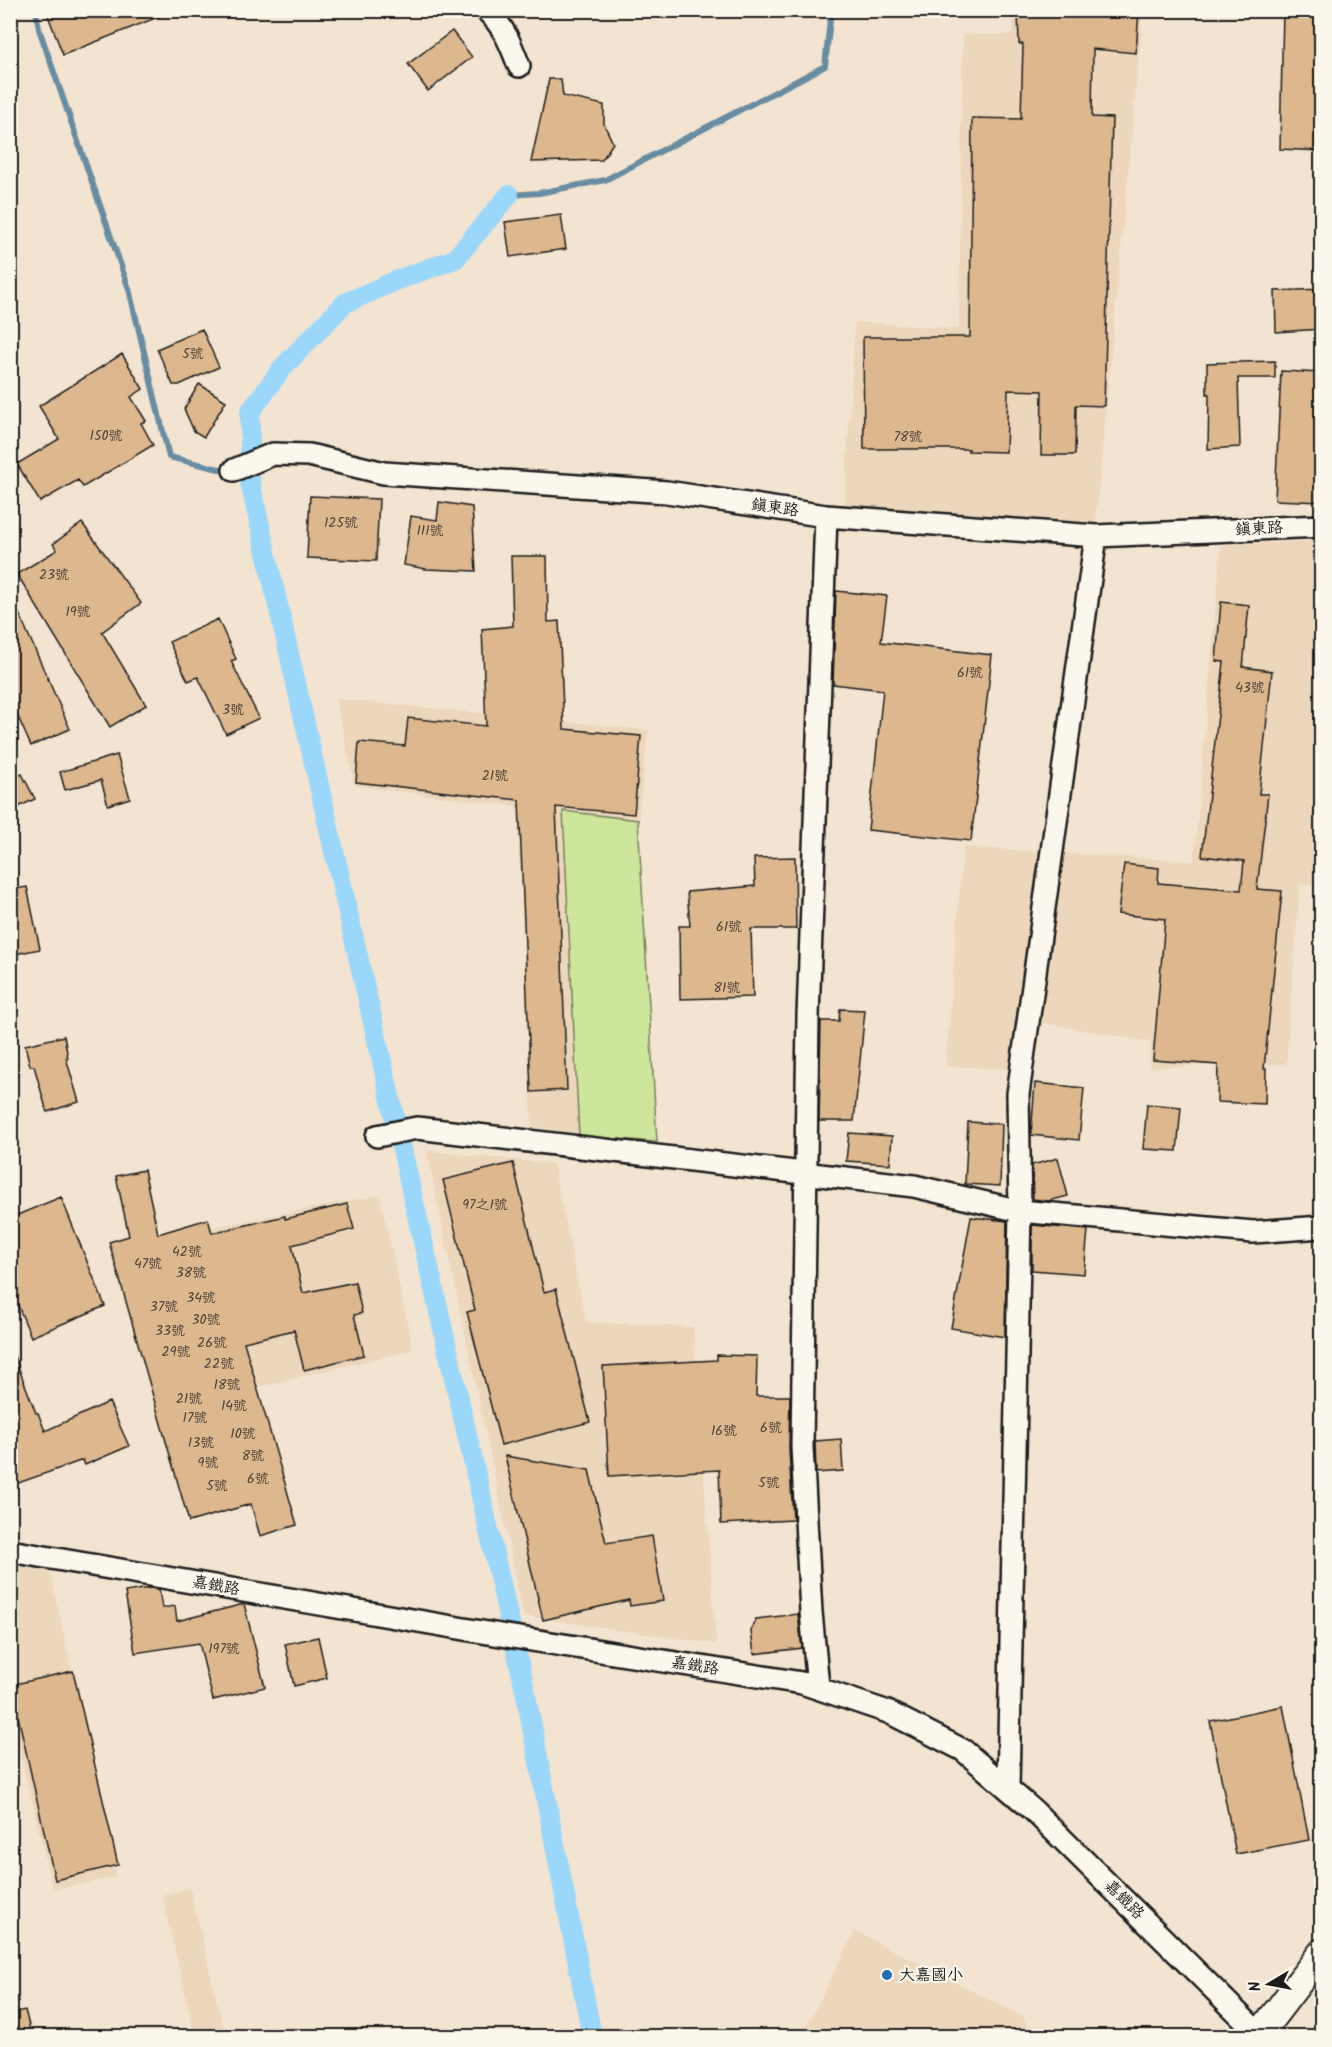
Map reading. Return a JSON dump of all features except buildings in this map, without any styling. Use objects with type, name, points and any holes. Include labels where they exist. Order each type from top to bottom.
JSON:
[{"type":"main road","points":[[1258,2036],[1322,1952]]},
{"type":"street","points":[[486,10],[496,19],[508,38],[519,66]]},
{"type":"street","name":"鎮東路","points":[[234,470],[273,454],[309,455],[384,473],[667,492],[826,516],[1096,536],[1322,526]]},
{"type":"street","points":[[818,1687],[811,1612],[802,1447],[808,1016],[826,516]]},
{"type":"street","points":[[1008,1787],[1020,1211],[1018,1094],[1096,536]]},
{"type":"street","points":[[384,1134],[417,1128],[914,1186],[1020,1211],[1253,1232],[1322,1227]]},
{"type":"street","name":"嘉鐵路","points":[[10,1551],[493,1634],[802,1683],[888,1712],[963,1750],[1008,1787],[1035,1811],[1258,2036]]},
{"type":"shaded area","points":[[1013,11],[1143,11],[1095,527],[844,510],[855,322],[959,329],[963,35],[1013,35]]},
{"type":"shaded area","points":[[1321,540],[1321,886],[1300,884],[1286,1064],[1149,1067],[1151,1042],[1037,1022],[1032,1070],[946,1066],[963,847],[1194,861],[1221,545]]},
{"type":"shaded area","points":[[336,699],[648,730],[638,820],[563,812],[579,1136],[532,1126],[517,806],[355,786]]},
{"type":"shaded area","points":[[427,1151],[553,1164],[586,1322],[693,1327],[716,1644],[524,1616]]},
{"type":"shaded area","points":[[380,1195],[413,1350],[249,1389],[209,1228]]},
{"type":"shaded area","points":[[10,1566],[50,1571],[116,1877],[53,1890],[11,1715]]},
{"type":"shaded area","points":[[190,1888],[225,2036],[195,2036],[162,1895]]},
{"type":"shaded area","name":"大嘉國小","points":[[855,1931],[1025,2018],[1028,2036],[802,2036]]},
{"type":"green space","points":[[563,811],[638,820],[657,1142],[579,1136]]},
{"type":"waterway","points":[[36,10],[39,29],[129,289],[169,457],[219,469],[231,467]]},
{"type":"waterway","points":[[509,195],[539,193],[605,180],[825,66],[831,10]]},
{"type":"waterway","points":[[509,195],[455,259],[400,279],[345,303],[283,367],[250,412],[250,482],[524,1685],[592,2036]]},
{"type":"place","name":"大嘉國小","points":[[887,1975]]}]
